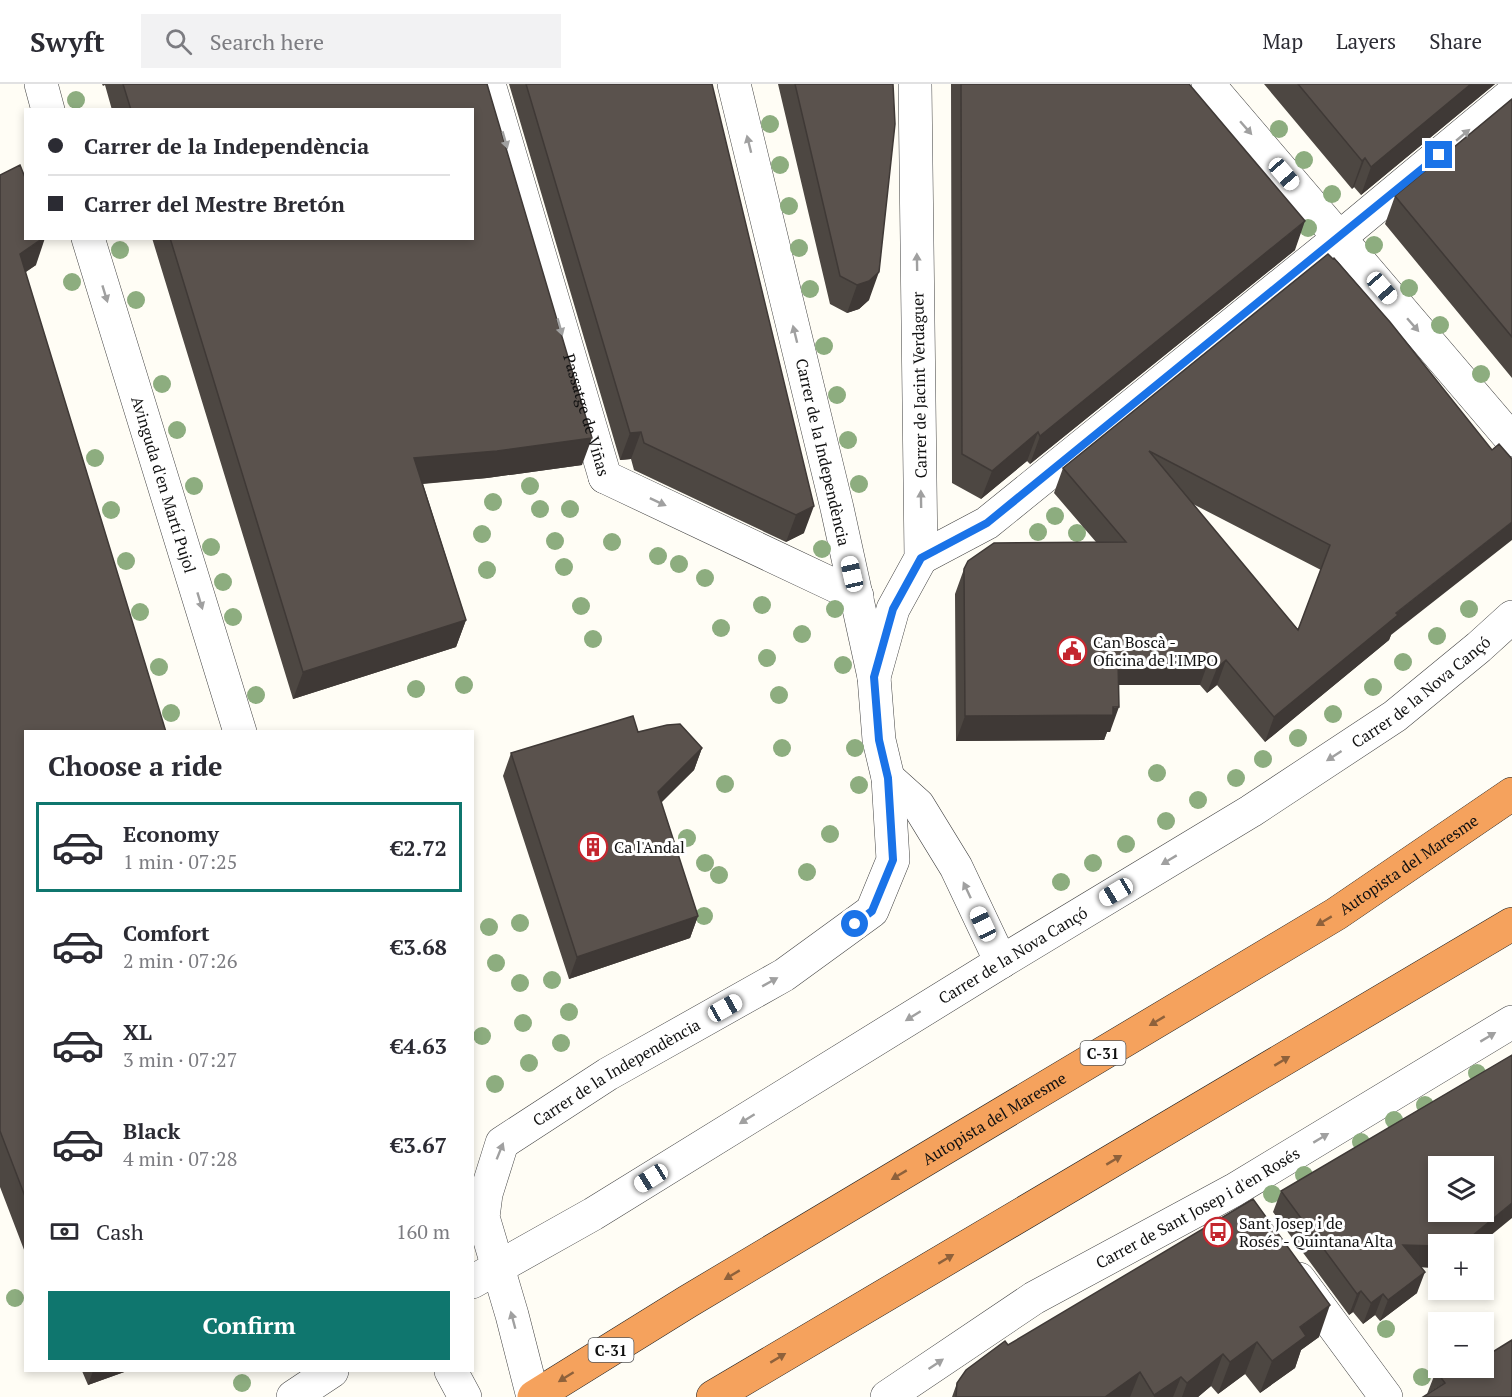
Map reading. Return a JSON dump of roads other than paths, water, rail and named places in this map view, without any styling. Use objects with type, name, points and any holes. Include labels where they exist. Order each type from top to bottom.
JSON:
[{"type":"highway","name":"Autopista del Maresme","points":[[534,1397],[687,1302],[1336,914],[1512,794]]},
{"type":"highway","points":[[721,1392],[1508,927]]},
{"type":"street","points":[[40,84],[47,108]]},
{"type":"street","name":"Passatge de Viñas","points":[[489,84],[605,477],[857,596]]},
{"type":"street","name":"Carrer de la Independència","points":[[534,1397],[512,1315],[484,1275],[483,1217],[479,1196],[502,1143],[608,1074],[784,975],[872,911],[893,860],[888,778],[879,740],[874,677],[857,596],[734,84]]},
{"type":"street","name":"Carrer de Jacint Verdaguer","points":[[874,677],[893,609],[921,558],[915,84]]},
{"type":"street","points":[[1208,84],[1512,440]]},
{"type":"street","points":[[921,558],[987,523],[1339,238],[1512,94]]},
{"type":"street","name":"Avinguda d'en Martí Pujol","points":[[89,240],[239,730]]},
{"type":"street","name":"Carrer de la Nova Cançó","points":[[484,1275],[593,1214],[1001,962],[1251,811],[1395,716],[1512,617]]},
{"type":"street","points":[[888,778],[918,805],[956,867],[1001,962]]},
{"type":"street","name":"Carrer de Sant Josep i d'en Rosés","points":[[887,1397],[1034,1298],[1234,1190],[1512,1022]]},
{"type":"street","points":[[1234,1190],[1255,1218]]},
{"type":"street","points":[[1282,1256],[1386,1397]]},
{"type":"street","points":[[293,1397],[330,1372]]},
{"type":"street","points":[[452,1372],[465,1397]]},
{"type":"place","name":"Can Boscà - Oficina de l'IMPO","points":[[1072,651]]},
{"type":"place","name":"Ca l'Andal","points":[[593,847]]},
{"type":"place","name":"Sant Josep i de Rosés - Quintana Alta","points":[[1218,1232]]}]
